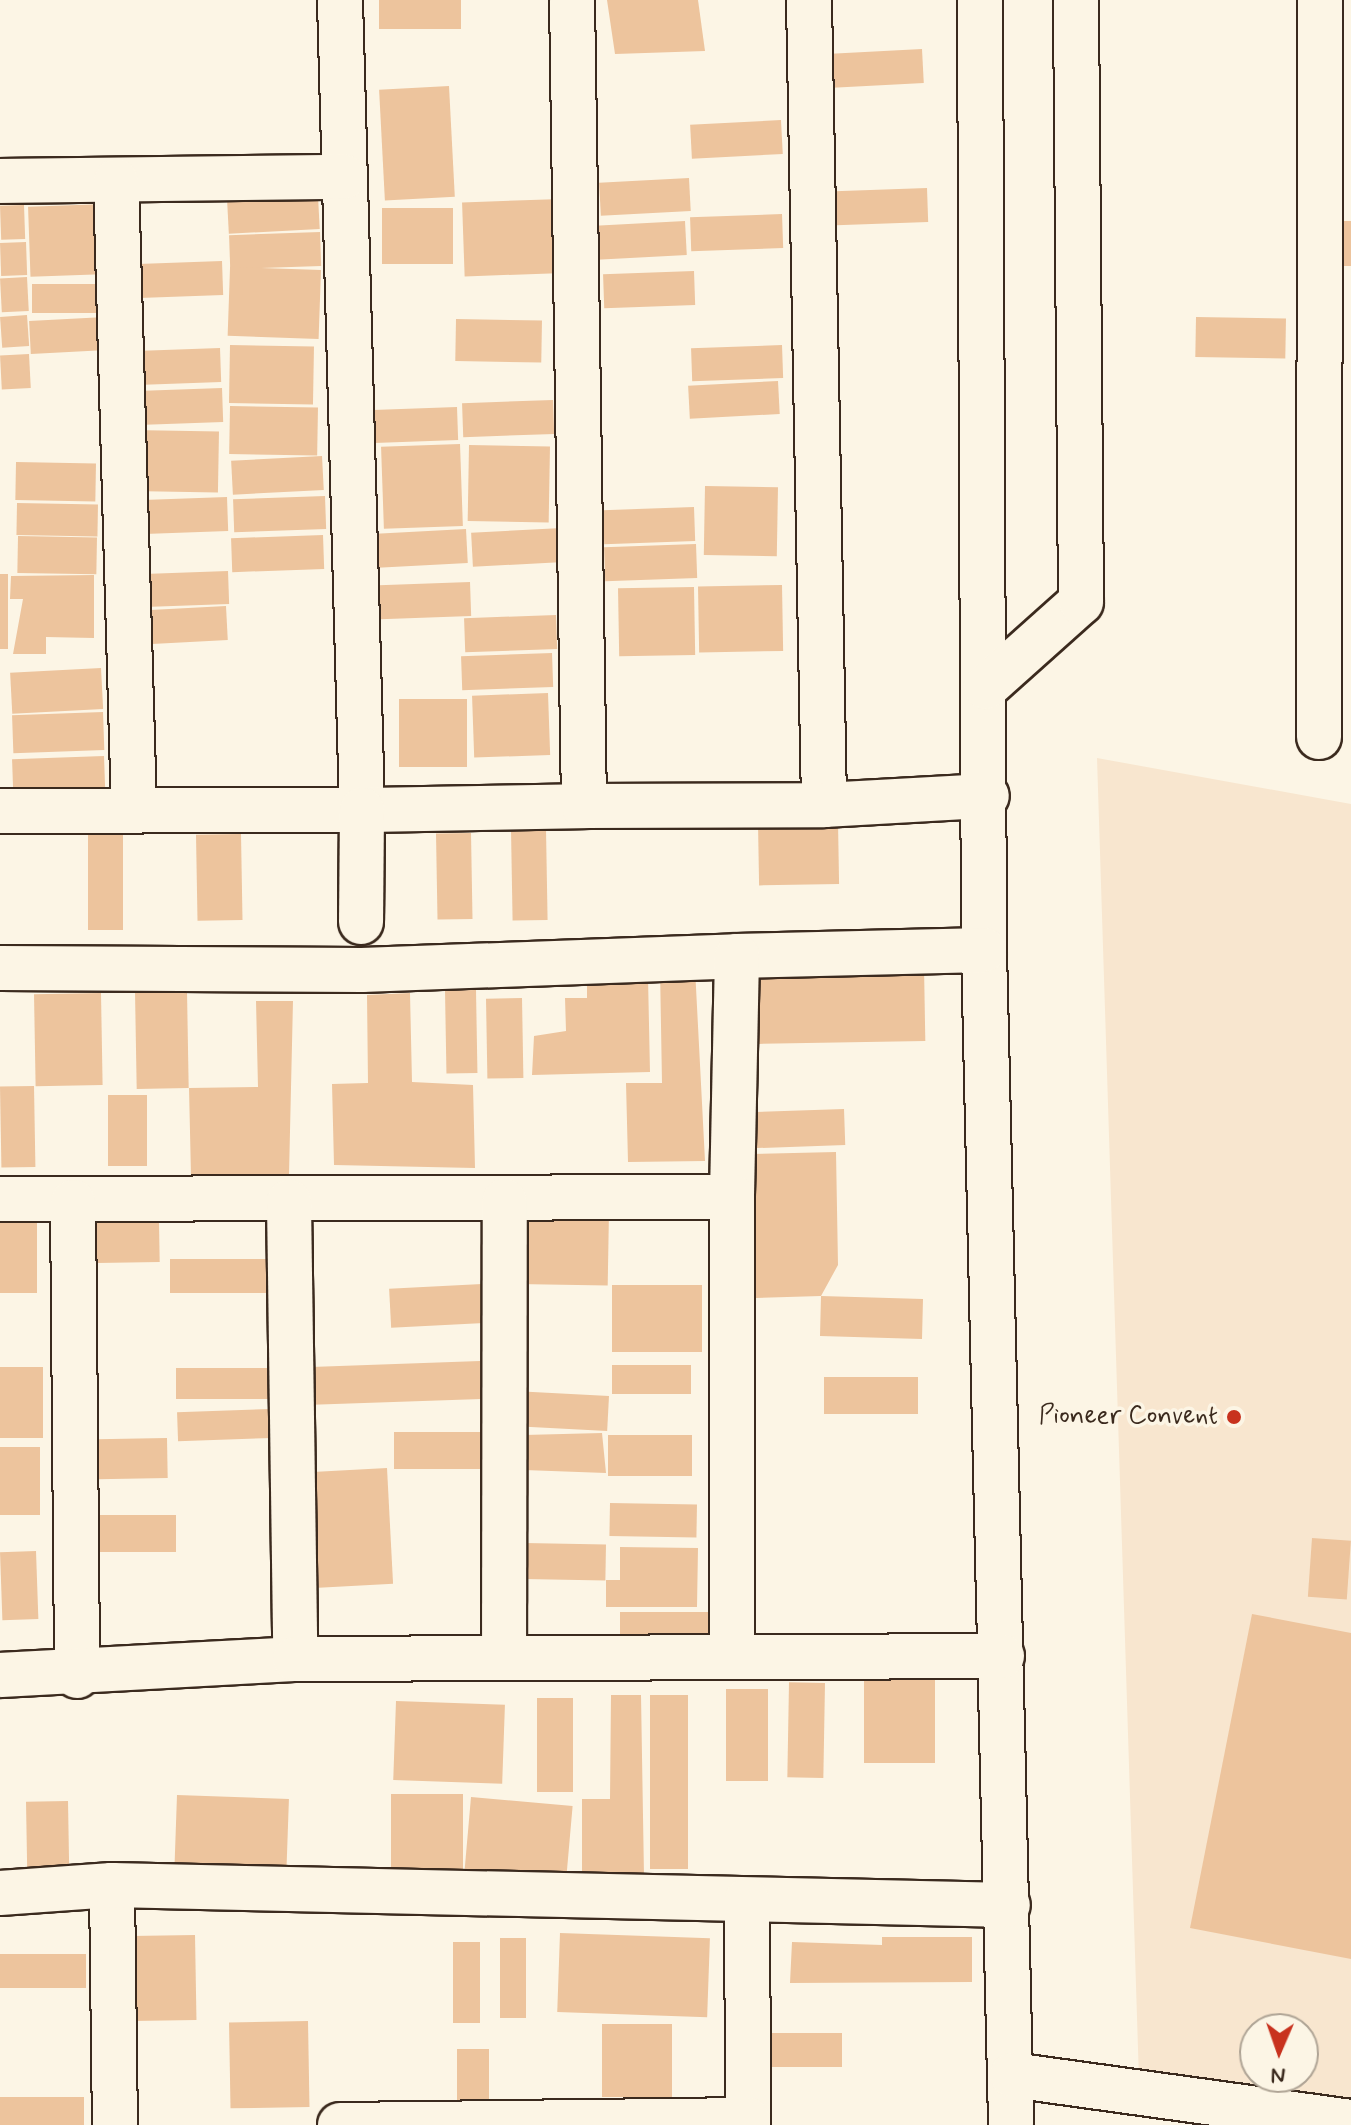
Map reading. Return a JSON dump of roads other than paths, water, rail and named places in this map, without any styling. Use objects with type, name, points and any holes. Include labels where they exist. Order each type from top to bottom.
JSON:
[{"type":"street","points":[[340,0],[362,810],[361,922]]},
{"type":"street","points":[[572,0],[584,806]]},
{"type":"street","points":[[809,0],[824,805]]},
{"type":"street","points":[[980,0],[987,796],[984,950],[1011,2125]]},
{"type":"street","points":[[986,687],[1081,602],[1076,0]]},
{"type":"street","points":[[1319,737],[1336,66],[1320,0]]},
{"type":"street","points":[[0,181],[344,177]]},
{"type":"street","points":[[116,181],[134,808]]},
{"type":"street","points":[[0,811],[824,805],[987,796]]},
{"type":"street","points":[[0,968],[362,970],[984,950]]},
{"type":"street","points":[[732,1656],[732,1197],[737,956]]},
{"type":"street","points":[[0,1199],[289,1202],[732,1197]]},
{"type":"street","points":[[504,1657],[505,1201]]},
{"type":"street","points":[[73,1202],[77,1676]]},
{"type":"street","points":[[289,1202],[295,1659]]},
{"type":"street","points":[[0,1675],[77,1676],[295,1659],[1002,1656]]},
{"type":"street","points":[[0,1893],[112,1885],[1008,1905]]},
{"type":"street","points":[[112,1885],[115,2125]]},
{"type":"street","points":[[340,2125],[748,2122],[747,1900]]},
{"type":"street","points":[[1012,2075],[1351,2122]]},
{"type":"place","name":"Pioneer Convent","points":[[1234,1417]]}]
